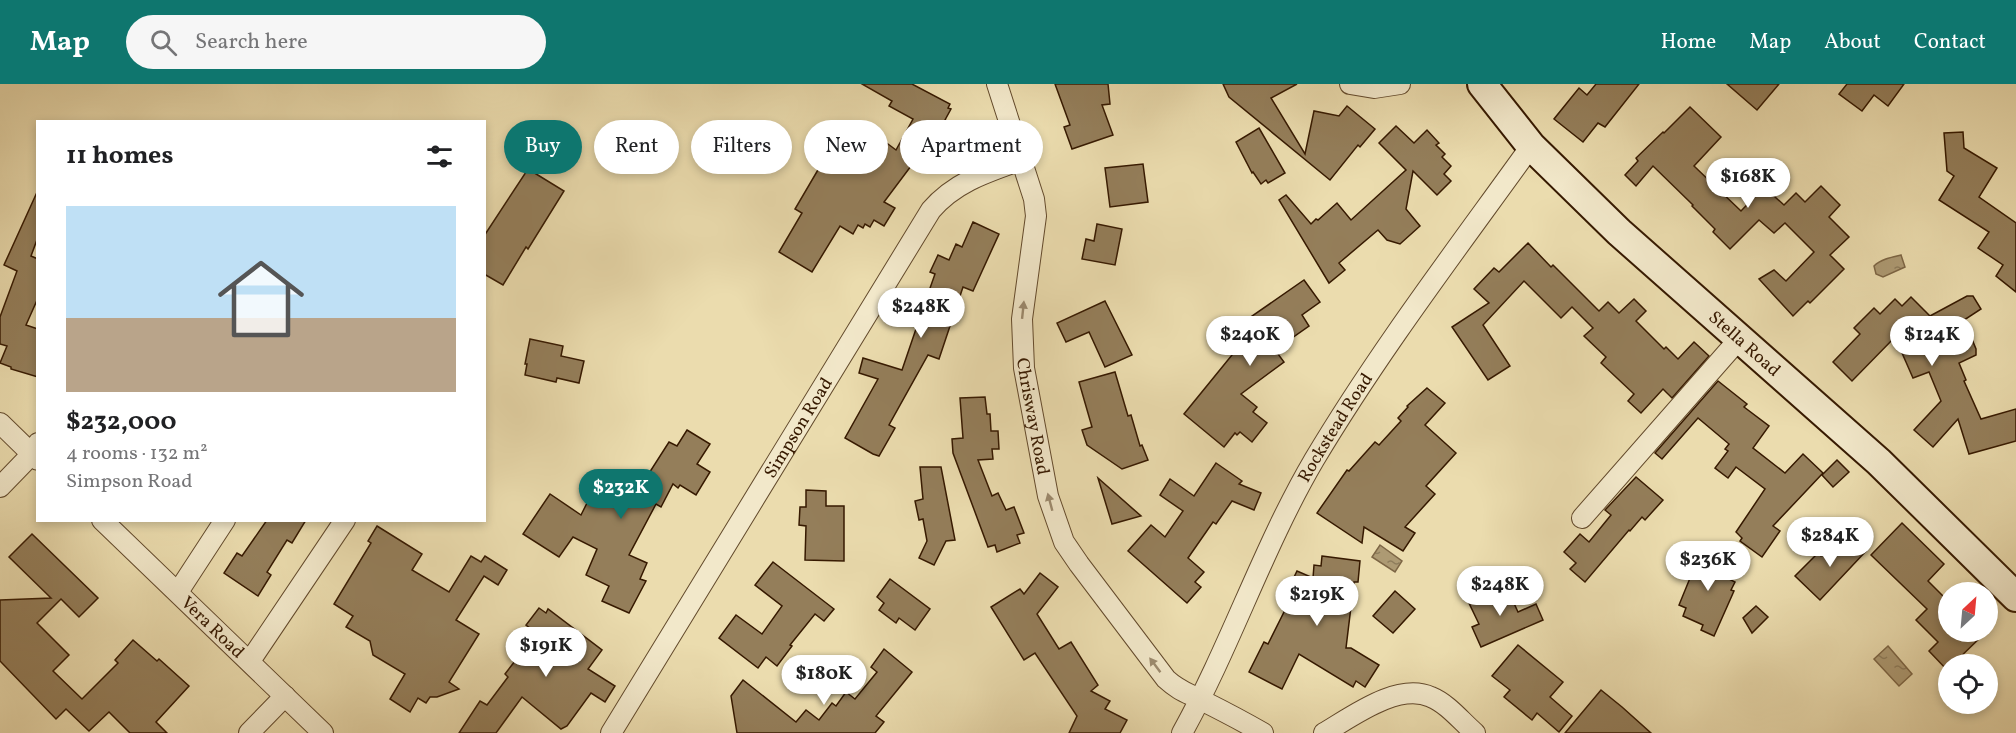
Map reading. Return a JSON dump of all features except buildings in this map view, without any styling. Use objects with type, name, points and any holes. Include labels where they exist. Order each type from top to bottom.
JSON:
[{"type":"main road","name":"Stella Road","points":[[1482,84],[1531,146],[1619,232],[1879,462],[2016,597]]},
{"type":"street","name":"Chrisway Road","points":[[997,84],[1008,120]]},
{"type":"street","points":[[1350,84],[1374,88],[1400,84]]},
{"type":"street","name":"Rockstead Road","points":[[1182,733],[1314,461],[1391,341],[1531,146]]},
{"type":"street","name":"Simpson Road","points":[[611,733],[931,210],[940,199],[956,187],[984,174]]},
{"type":"street","name":"Chrisway Road","points":[[1026,174],[1034,199],[1036,216],[1022,319],[1024,368],[1048,496],[1064,542],[1166,679],[1178,690],[1200,699],[1263,733]]},
{"type":"street","points":[[1582,518],[1740,338]]},
{"type":"street","points":[[0,423],[36,452],[0,487]]},
{"type":"street","name":"Vera Road","points":[[104,522],[324,733]]},
{"type":"street","points":[[178,592],[224,522]]},
{"type":"street","points":[[250,661],[344,522]]},
{"type":"street","points":[[1324,733],[1369,707],[1407,692],[1433,697],[1447,706],[1474,733]]},
{"type":"street","points":[[249,733],[285,696]]},
{"type":"water","points":[[1901,255],[1905,267],[1883,277],[1876,274],[1874,266]]},
{"type":"water","points":[[1380,545],[1402,561],[1395,572],[1372,557]]},
{"type":"water","points":[[1888,646],[1912,674],[1899,686],[1874,659]]}]
